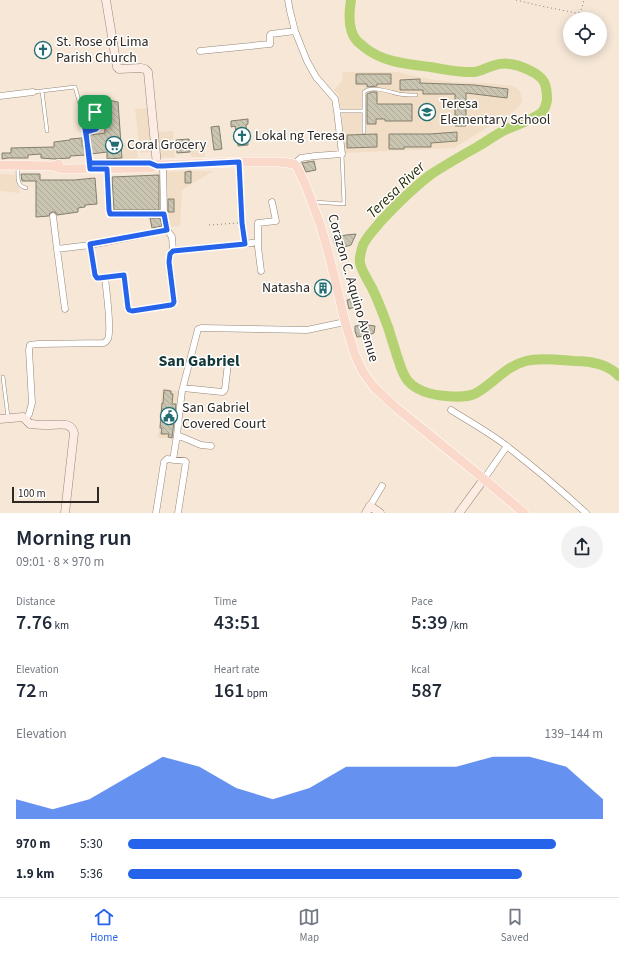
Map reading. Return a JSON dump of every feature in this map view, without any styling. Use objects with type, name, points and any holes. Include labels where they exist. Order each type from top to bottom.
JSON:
[{"type":"main road","points":[[90,166],[107,169],[150,168],[160,166],[239,162],[288,162],[294,164]]},
{"type":"main road","points":[[0,165],[53,166],[62,169],[150,163],[160,166]]},
{"type":"main road","name":"Corazon C. Aquino Avenue","points":[[294,164],[299,169],[321,227],[345,322],[362,372],[373,386],[394,406],[524,513]]},
{"type":"street","points":[[90,244],[95,275],[97,278],[124,275],[129,310],[132,311],[173,304],[169,262],[170,254],[173,251],[172,237],[167,230],[164,214],[160,166],[148,72],[141,68],[119,69],[117,67],[106,0]]},
{"type":"street","points":[[288,0],[295,31],[308,61],[316,77],[335,99],[342,154],[301,158],[294,164]]},
{"type":"street","points":[[200,51],[270,44],[270,35],[295,31]]},
{"type":"street","points":[[0,96],[33,92]]},
{"type":"street","points":[[107,169],[110,214],[164,214]]},
{"type":"street","points":[[261,271],[258,223],[276,221],[272,202]]},
{"type":"street","points":[[53,216],[65,309]]},
{"type":"street","points":[[57,249],[167,230]]},
{"type":"street","points":[[173,251],[258,242]]},
{"type":"street","points":[[26,419],[32,402],[30,346],[38,344],[104,343],[107,341],[110,327],[104,277]]},
{"type":"street","points":[[173,460],[183,388],[198,329],[307,330],[345,322]]},
{"type":"street","points":[[183,388],[224,391],[228,363]]},
{"type":"street","points":[[451,410],[507,446],[574,501],[586,513]]},
{"type":"street","points":[[4,419],[23,417],[30,424],[59,424],[73,428],[74,433],[65,513]]},
{"type":"street","points":[[177,436],[201,445],[211,446]]},
{"type":"street","points":[[459,513],[507,446]]},
{"type":"street","points":[[156,513],[164,462],[167,459],[186,462],[178,513]]},
{"type":"street","points":[[380,513],[368,510],[382,486]]},
{"type":"lane","points":[[33,92],[75,87],[84,121],[90,166]]},
{"type":"lane","points":[[364,132],[364,92],[366,90],[369,89],[388,91],[398,94],[416,95]]},
{"type":"lane","points":[[42,91],[48,131]]},
{"type":"lane","points":[[82,111],[94,111],[96,119],[96,129],[86,132]]},
{"type":"lane","points":[[337,111],[364,111]]},
{"type":"lane","points":[[84,121],[96,119]]},
{"type":"lane","points":[[312,202],[344,204],[342,154]]},
{"type":"lane","points":[[239,162],[242,223],[245,244]]},
{"type":"lane","points":[[18,166],[19,184],[26,188]]},
{"type":"lane","points":[[3,377],[4,419]]},
{"type":"path","points":[[516,0],[576,13],[580,12],[584,0]]},
{"type":"path","points":[[209,225],[242,223]]},
{"type":"shaded area","name":"Teresa Elementary School","points":[[343,72],[397,72],[429,79],[512,86],[518,89],[522,100],[520,105],[514,111],[454,148],[345,153],[342,114],[338,94],[334,90],[342,81]]},
{"type":"shaded area","points":[[147,108],[152,152],[140,153],[135,109]]},
{"type":"shaded area","points":[[173,131],[175,157],[160,158],[158,132]]},
{"type":"shaded area","points":[[204,141],[205,157],[191,157],[189,143]]},
{"type":"shaded area","points":[[137,142],[138,158],[123,159],[122,143]]},
{"type":"shaded area","points":[[213,171],[182,190],[180,226],[168,227],[165,172]]},
{"type":"shaded area","points":[[0,174],[17,175],[20,193],[0,191]]},
{"type":"shaded area","points":[[162,388],[186,393],[182,409],[180,439],[158,438]]},
{"type":"building","points":[[356,74],[391,74],[391,84],[377,84],[377,86],[367,87],[367,84],[356,84]]},
{"type":"building","points":[[420,79],[420,83],[474,85],[508,89],[507,98],[466,93],[466,126],[455,126],[455,94],[423,94],[423,90],[400,90],[400,80]]},
{"type":"building","points":[[377,92],[377,104],[412,104],[412,121],[385,121],[385,119],[376,119],[376,124],[367,124],[367,94]]},
{"type":"building","points":[[103,99],[118,102],[122,158],[107,159],[107,152],[91,154],[90,135],[105,133]]},
{"type":"building","name":"Lokal ng Teresa","points":[[248,119],[248,124],[246,125],[248,145],[238,146],[235,126],[231,127],[231,121]]},
{"type":"building","points":[[219,126],[222,149],[214,150],[211,127]]},
{"type":"building","points":[[457,132],[457,141],[431,143],[431,147],[404,147],[404,149],[389,149],[389,134],[430,134]]},
{"type":"building","points":[[377,134],[377,147],[347,148],[347,135]]},
{"type":"building","points":[[82,138],[82,146],[84,146],[86,155],[55,159],[41,158],[41,154],[28,155],[28,158],[2,159],[2,153],[11,153],[11,148],[54,147],[54,142]]},
{"type":"building","points":[[189,139],[190,152],[177,153],[176,140]]},
{"type":"building","points":[[314,161],[316,170],[306,172],[302,163]]},
{"type":"building","points":[[191,171],[191,183],[185,183],[185,172]]},
{"type":"building","points":[[21,174],[40,174],[40,180],[74,180],[95,178],[97,204],[85,205],[85,207],[78,208],[78,212],[57,215],[55,212],[52,212],[49,216],[36,217],[36,181],[22,181]]},
{"type":"building","points":[[159,175],[159,210],[114,210],[112,177]]},
{"type":"building","points":[[168,199],[174,199],[174,212],[168,212]]},
{"type":"building","points":[[150,218],[160,218],[162,226],[152,228]]},
{"type":"building","points":[[356,234],[351,245],[337,249],[333,238]]},
{"type":"building","name":"Natasha","points":[[324,282],[328,294],[321,295],[319,283]]},
{"type":"building","points":[[354,298],[357,306],[349,309],[347,300]]},
{"type":"building","points":[[355,326],[375,326],[374,333],[357,337]]},
{"type":"building","name":"San Gabriel Covered Court","points":[[164,390],[171,391],[171,394],[173,394],[172,404],[176,404],[172,438],[168,437],[169,434],[161,434],[162,428],[160,428]]},
{"type":"waterway","name":"Teresa River","points":[[351,0],[350,21],[354,37],[364,47],[379,56],[395,62],[464,72],[477,72],[501,64],[514,65],[529,70],[542,79],[547,91],[546,104],[541,113],[501,132],[430,175],[411,191],[381,221],[363,245],[360,256],[361,266],[380,307],[401,369],[408,381],[416,388],[430,394],[458,397],[467,396],[484,388],[519,363],[537,359],[580,361],[598,364],[610,369],[619,376]]},
{"type":"place","name":"St. Rose of Lima Parish Church","points":[[43,50]]},
{"type":"place","name":"Teresa Elementary School","points":[[427,112]]},
{"type":"place","name":"Lokal ng Teresa","points":[[242,136]]},
{"type":"place","name":"Coral Grocery","points":[[114,145]]},
{"type":"place","name":"Natasha","points":[[323,288]]},
{"type":"place","name":"San Gabriel Covered Court","points":[[169,416]]},
{"type":"district","name":"San Gabriel","points":[[199,361]]},
{"type":"route","points":[[95,112],[92,110],[82,111],[88,150],[90,163],[150,163],[157,166],[174,166],[239,162],[242,223],[245,244],[173,251],[170,254],[169,262],[174,302],[171,305],[132,311],[129,310],[124,275],[121,274],[97,278],[95,275],[90,244],[167,230],[164,214],[110,214],[107,169],[90,169],[88,150],[86,132],[97,128],[95,112]]}]
